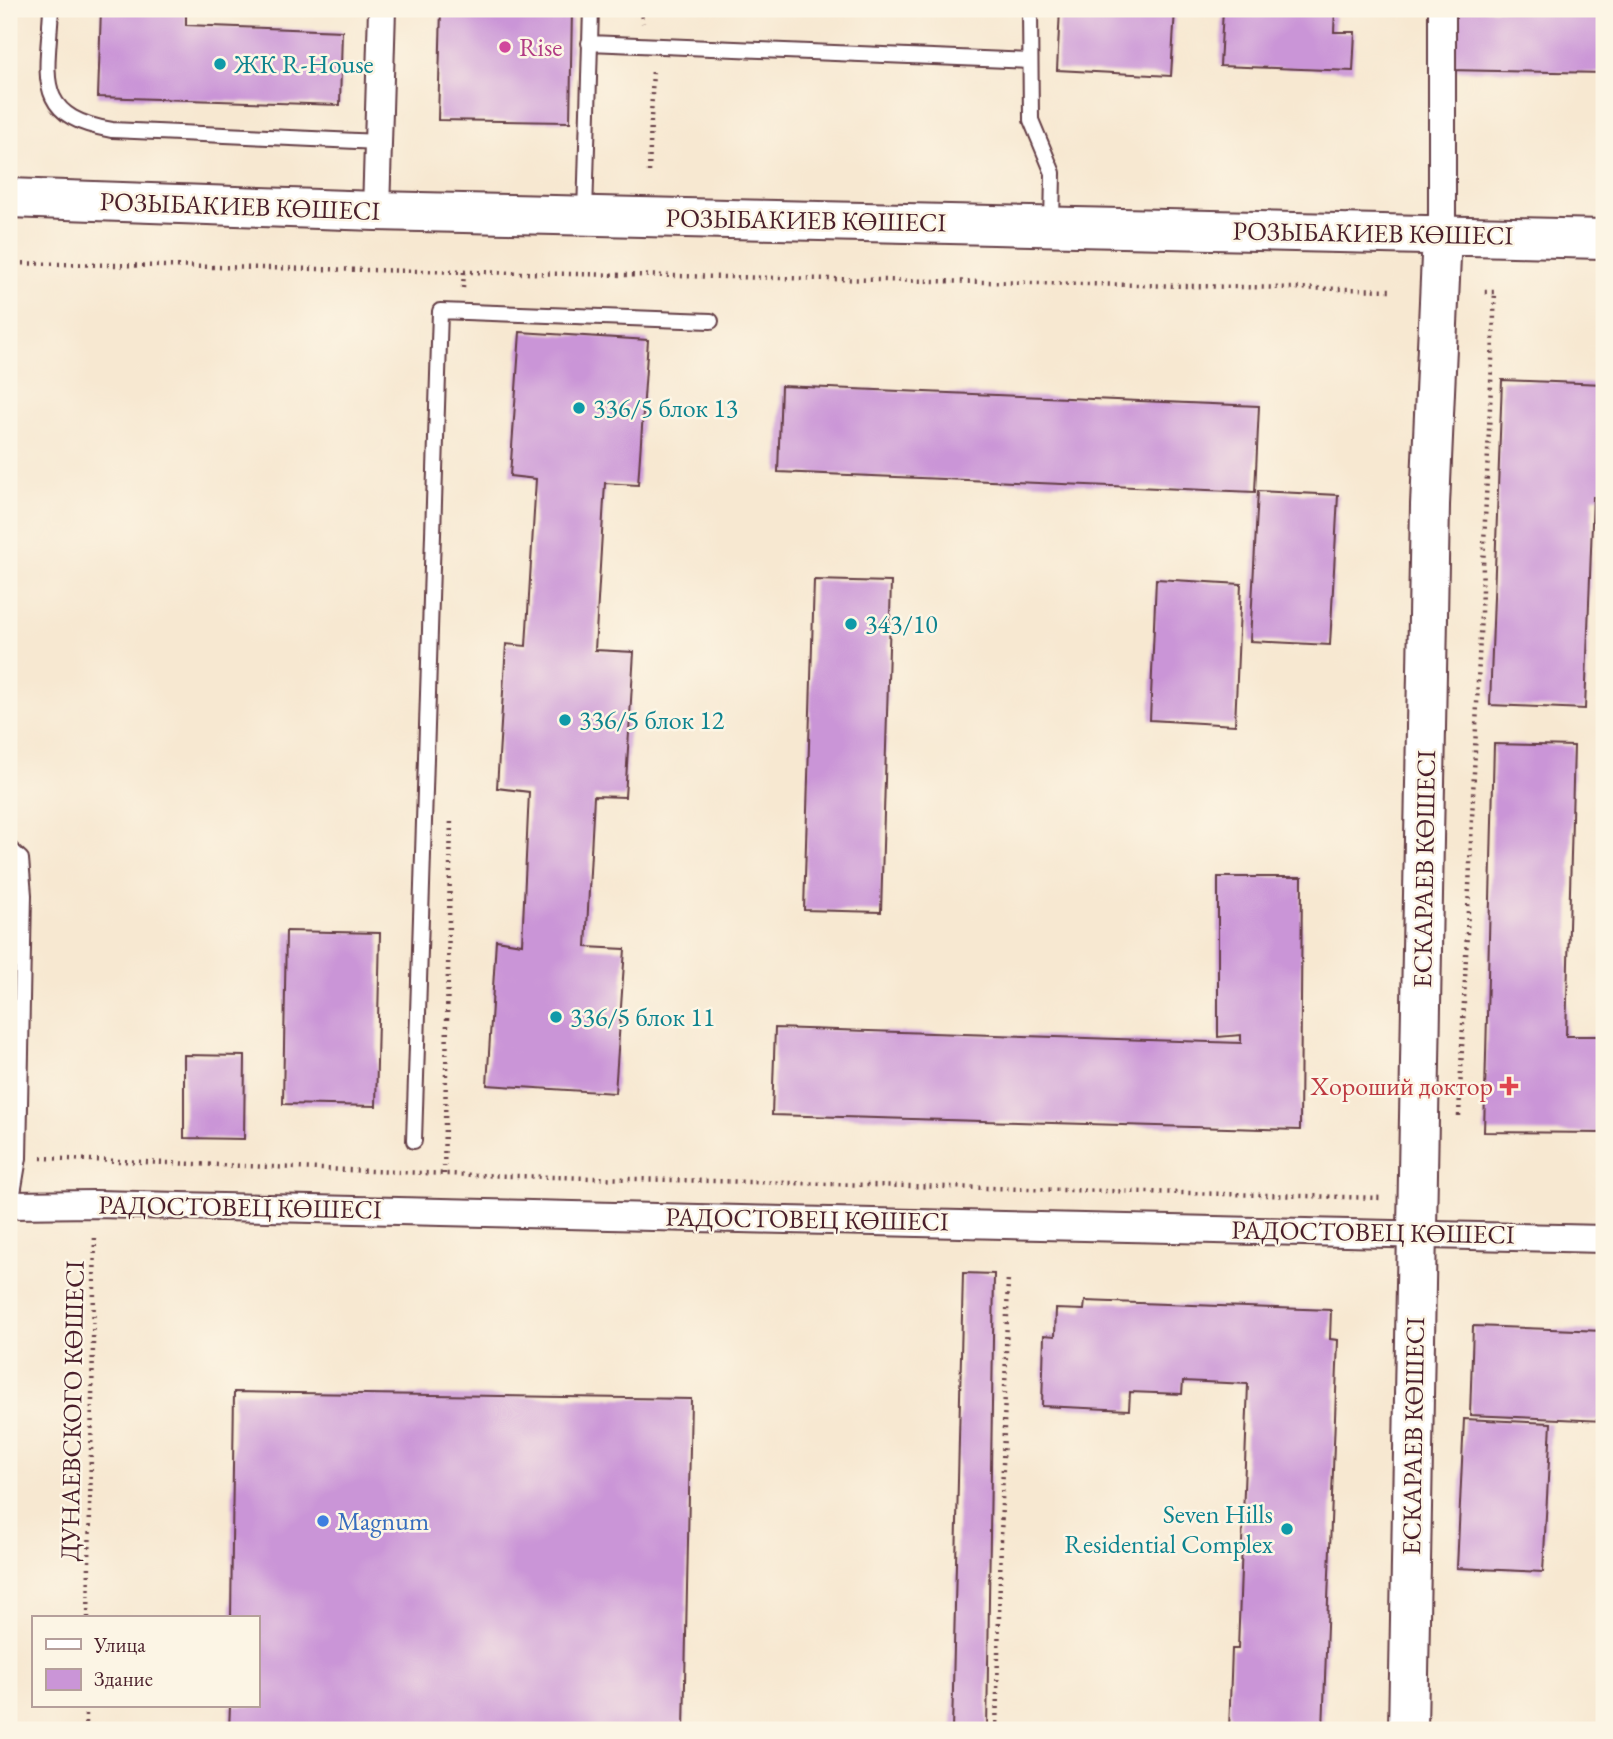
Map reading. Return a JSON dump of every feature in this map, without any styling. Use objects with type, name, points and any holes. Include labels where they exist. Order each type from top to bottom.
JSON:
[{"type":"main road","name":"РОЗЫБАКИЕВ КӨШЕСІ","points":[[9,198],[376,211],[1604,239]]},
{"type":"main road","name":"ЕСКАРАЕВ КӨШЕСІ","points":[[1408,1730],[1430,505],[1442,234]]},
{"type":"street","points":[[376,211],[382,9]]},
{"type":"street","name":"ЕСКАРАЕВ КӨШЕСІ","points":[[1442,9],[1442,234]]},
{"type":"street","name":"РАДОСТОВЕЦ КӨШЕСІ","points":[[10,1205],[1417,1216],[1604,1239]]},
{"type":"lane","points":[[51,9],[48,80],[53,101],[67,117],[88,126],[112,130],[379,142]]},
{"type":"lane","points":[[585,214],[591,9]]},
{"type":"lane","points":[[1030,9],[1031,120],[1053,173],[1052,225]]},
{"type":"lane","points":[[589,43],[1030,61]]},
{"type":"lane","points":[[414,1141],[440,311],[710,321]]},
{"type":"lane","points":[[9,848],[21,859],[24,895],[19,1157],[10,1205]]},
{"type":"path","points":[[640,9],[641,20],[654,45],[649,172]]},
{"type":"path","points":[[9,263],[1394,290]]},
{"type":"path","points":[[463,287],[464,271]]},
{"type":"path","points":[[1458,1123],[1495,292],[1481,292]]},
{"type":"path","points":[[19,1157],[1417,1216]]},
{"type":"path","name":"ДУНАЕВСКОГО КӨШЕСІ","points":[[88,1616],[96,1204]]},
{"type":"path","points":[[996,1730],[1008,1276]]},
{"type":"path","points":[[86,1708],[86,1730]]},
{"type":"building","name":"ЖК R-House","points":[[101,9],[186,9],[186,25],[342,31],[340,105],[98,97]]},
{"type":"building","points":[[441,9],[572,9],[570,122],[438,120]]},
{"type":"building","points":[[1060,9],[1175,9],[1171,76],[1057,70]]},
{"type":"building","points":[[1223,9],[1335,9],[1334,32],[1355,32],[1353,71],[1220,66]]},
{"type":"building","points":[[1451,9],[1604,9],[1604,73],[1449,70]]},
{"type":"building","points":[[520,332],[648,340],[638,485],[605,483],[595,650],[634,652],[625,797],[594,796],[586,947],[625,949],[615,1093],[487,1085],[496,940],[522,944],[529,792],[497,788],[506,644],[526,646],[536,479],[510,476]]},
{"type":"building","points":[[1502,380],[1604,384],[1604,497],[1593,497],[1585,709],[1490,705]]},
{"type":"building","points":[[781,386],[1259,406],[1255,492],[778,472]]},
{"type":"building","points":[[1258,491],[1338,495],[1330,645],[1250,641]]},
{"type":"building","points":[[1156,579],[1241,584],[1235,725],[1150,720]]},
{"type":"building","points":[[814,580],[891,582],[881,912],[804,910]]},
{"type":"building","points":[[1494,744],[1574,746],[1566,1036],[1604,1036],[1604,1133],[1484,1132]]},
{"type":"building","points":[[1218,877],[1302,877],[1300,1130],[772,1115],[775,1028],[1241,1043],[1241,1035],[1218,1037]]},
{"type":"building","points":[[286,931],[380,933],[376,1106],[283,1104]]},
{"type":"building","points":[[184,1055],[245,1056],[244,1139],[184,1138]]},
{"type":"building","points":[[963,1273],[994,1274],[987,1730],[952,1730]]},
{"type":"building","name":"Seven Hills Residential Complex","points":[[1085,1301],[1331,1310],[1330,1339],[1338,1340],[1323,1730],[1229,1730],[1232,1649],[1238,1649],[1248,1384],[1183,1381],[1182,1394],[1130,1392],[1129,1410],[1042,1406],[1044,1335],[1055,1336],[1056,1309],[1084,1310]]},
{"type":"building","points":[[1473,1326],[1604,1331],[1604,1421],[1470,1415]]},
{"type":"building","name":"Magnum","points":[[234,1392],[691,1399],[684,1730],[229,1730],[230,1708],[259,1708],[259,1616],[231,1616]]},
{"type":"building","points":[[1464,1419],[1551,1423],[1543,1572],[1457,1568]]},
{"type":"place","name":"Rise","points":[[505,47]]},
{"type":"place","name":"ЖК R-House","points":[[220,64]]},
{"type":"place","name":"336/5 блок 13","points":[[579,408]]},
{"type":"place","name":"343/10","points":[[851,624]]},
{"type":"place","name":"336/5 блок 12","points":[[565,720]]},
{"type":"place","name":"336/5 блок 11","points":[[556,1017]]},
{"type":"place","name":"Хороший доктор","points":[[1509,1086]]},
{"type":"place","name":"Magnum","points":[[323,1521]]},
{"type":"place","name":"Seven Hills Residential Complex","points":[[1287,1529]]}]
